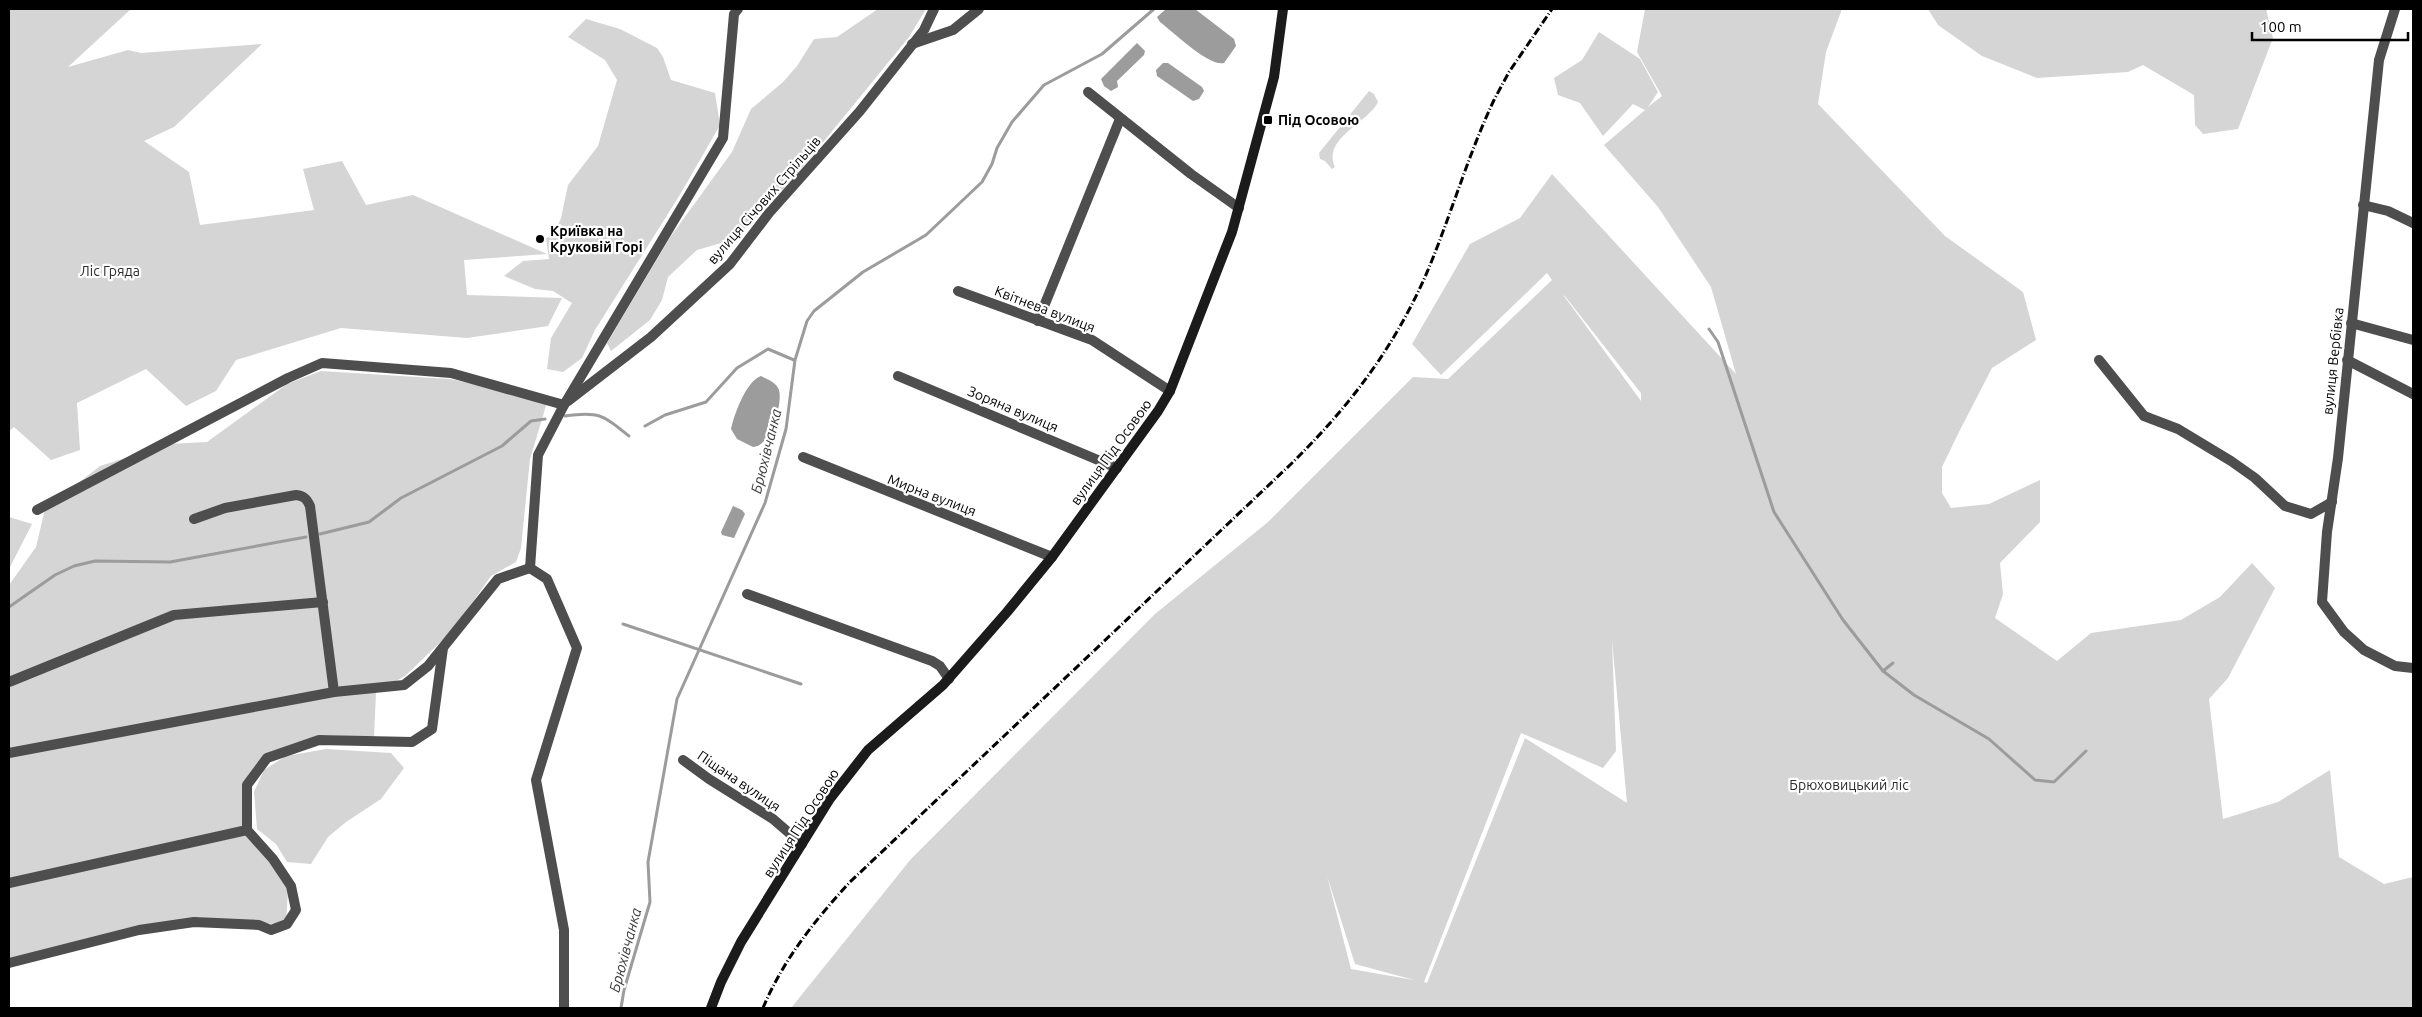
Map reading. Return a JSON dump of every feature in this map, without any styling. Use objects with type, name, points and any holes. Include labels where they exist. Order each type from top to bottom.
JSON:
[{"type":"street","points":[[37,510],[288,378],[322,363],[450,373],[564,405],[723,138],[734,14],[738,9]]},
{"type":"street","name":"вулиця Січових Стрільців","points":[[530,568],[538,455],[564,405],[650,337],[730,264],[769,213],[860,112],[924,30],[934,9]]},
{"type":"street","points":[[912,44],[953,30],[979,9]]},
{"type":"street","name":"вулиця Під Осовою","points":[[711,1008],[721,982],[741,942],[829,800],[868,750],[949,679],[1008,612],[1052,557],[1170,392],[1232,232],[1274,77],[1283,9]]},
{"type":"street","name":"вулиця Вербівка","points":[[2395,9],[2379,60],[2322,602],[2344,632],[2364,650],[2395,666],[2413,668]]},
{"type":"street","points":[[1088,92],[1120,119],[1239,208]]},
{"type":"street","points":[[1038,320],[1120,119]]},
{"type":"street","points":[[2363,205],[2388,211],[2413,223]]},
{"type":"street","name":"Квітнева вулиця","points":[[958,291],[1092,340],[1170,392]]},
{"type":"street","points":[[2351,323],[2413,340]]},
{"type":"street","points":[[2099,360],[2144,416],[2178,429],[2231,461],[2255,478],[2285,506],[2311,514],[2332,502]]},
{"type":"street","points":[[2347,360],[2413,394]]},
{"type":"street","name":"Зоряна вулиця","points":[[898,376],[1117,468]]},
{"type":"street","name":"Мирна вулиця","points":[[802,457],[1052,557]]},
{"type":"street","points":[[194,518],[225,508],[302,496],[308,500],[334,692]]},
{"type":"street","points":[[9,753],[334,692],[404,684],[428,666],[498,579],[530,568],[547,579],[577,648],[536,780],[564,930],[564,1008]]},
{"type":"street","points":[[747,594],[932,661],[940,666],[949,679]]},
{"type":"street","points":[[9,682],[174,615],[323,602]]},
{"type":"street","points":[[9,963],[139,930],[194,922],[259,925],[271,930],[287,924],[296,910],[291,886],[273,859],[247,830],[247,785],[266,758],[319,740],[412,742],[432,729],[443,648]]},
{"type":"street","name":"Піщана вулиця","points":[[683,760],[709,780],[773,819],[802,844]]},
{"type":"street","points":[[9,883],[247,830]]},
{"type":"green space","name":"Ліс Гряда","points":[[9,9],[131,9],[68,67],[128,50],[141,53],[262,44],[174,127],[144,141],[189,172],[200,225],[314,210],[303,169],[342,161],[366,205],[413,195],[547,254],[464,260],[467,295],[562,298],[548,326],[467,338],[341,328],[236,360],[216,391],[186,406],[146,369],[77,403],[80,450],[51,460],[14,427],[9,431]]},
{"type":"green space","points":[[878,9],[926,9],[909,37],[793,179],[735,239],[697,250],[668,277],[662,300],[650,320],[611,351],[607,343],[671,236],[732,152],[751,109],[783,82],[797,66],[814,39],[837,37]]},
{"type":"green space","name":"Брюховицький ліс","points":[[1645,9],[1842,9],[1826,52],[1818,104],[1945,236],[2023,292],[2036,340],[1992,368],[1942,467],[1942,493],[1951,508],[1989,504],[2040,480],[2040,522],[2000,563],[2003,594],[1995,618],[2057,661],[2091,633],[2181,620],[2220,597],[2252,563],[2275,588],[2228,678],[2209,699],[2223,819],[2278,802],[2330,770],[2339,857],[2384,884],[2413,877],[2413,1008],[791,1008],[911,859],[1155,614],[1268,522],[1413,377],[1448,379],[1552,280],[1547,273],[1441,375],[1412,344],[1470,244],[1520,218],[1552,174],[1736,374],[1711,287],[1658,207],[1604,145],[1645,110],[1633,104],[1603,136],[1580,103],[1558,95],[1554,78],[1582,60],[1599,32],[1640,59],[1658,92],[1648,107],[1662,96],[1637,52]],"holes":[[[1564,296],[1641,393],[1641,401]],[[1612,640],[1627,803],[1525,738],[1427,983],[1424,982],[1521,733],[1603,768],[1616,751]],[[1327,876],[1355,964],[1414,980],[1351,969]]]},
{"type":"green space","points":[[1928,9],[2266,9],[2273,38],[2238,129],[2203,134],[2195,125],[2194,95],[2143,65],[2128,72],[2037,78],[1982,56],[1938,25]]},
{"type":"green space","points":[[586,19],[620,29],[657,48],[663,57],[671,80],[715,93],[720,125],[681,193],[595,330],[582,358],[563,372],[547,369],[551,338],[572,303],[553,291],[535,289],[504,276],[523,261],[549,259],[546,238],[554,235],[561,218],[568,185],[598,146],[617,80],[605,60],[568,37]]},
{"type":"green space","points":[[1369,91],[1374,94],[1378,102],[1373,110],[1340,139],[1335,148],[1333,157],[1335,167],[1332,169],[1325,161],[1320,159],[1319,153]]},
{"type":"green space","points":[[321,371],[450,379],[548,399],[530,459],[521,548],[516,562],[491,576],[453,630],[405,676],[376,692],[374,737],[319,735],[264,755],[243,784],[242,827],[270,861],[288,890],[286,924],[167,922],[9,960],[9,585],[36,547],[45,509],[100,466],[169,444],[207,442],[287,384]]},
{"type":"green space","points":[[9,517],[32,524],[9,569]]},
{"type":"green space","points":[[326,749],[391,753],[404,768],[381,799],[346,822],[328,837],[311,864],[287,862],[276,844],[257,829],[254,792],[264,770],[286,756]]},
{"type":"shaded area","points":[[1166,9],[1195,9],[1234,39],[1236,46],[1224,63],[1209,60],[1160,22],[1157,17]]},
{"type":"shaded area","points":[[1137,43],[1145,51],[1144,55],[1117,81],[1118,87],[1111,91],[1104,86],[1101,79]]},
{"type":"shaded area","points":[[1163,63],[1168,63],[1202,87],[1204,91],[1199,99],[1193,101],[1157,76],[1156,70]]},
{"type":"shaded area","points":[[761,376],[778,388],[780,396],[779,405],[770,433],[759,445],[753,447],[737,439],[731,429],[738,407],[746,391],[750,384]]},
{"type":"shaded area","points":[[733,506],[742,510],[745,514],[734,538],[722,535],[721,532]]},
{"type":"waterway","name":"Брюхівчанка","points":[[621,1008],[624,990],[650,902],[648,862],[677,699],[765,503],[786,429],[795,360],[807,321],[814,311],[863,272],[926,235],[982,182],[992,164],[997,148],[1012,122],[1044,85],[1102,54],[1154,9]]},
{"type":"waterway","points":[[1709,329],[1718,342],[1774,512],[1843,620],[1883,671],[1914,695],[1989,739],[2035,780],[2054,782],[2086,751]]},
{"type":"waterway","points":[[645,426],[665,415],[706,402],[737,368],[768,349],[794,360]]},
{"type":"waterway","points":[[565,416],[586,414],[600,416],[613,423],[629,436]]},
{"type":"waterway","points":[[320,534],[369,522],[401,498],[502,446],[531,421],[545,419]]},
{"type":"waterway","points":[[9,607],[55,575],[74,566],[95,561],[170,562],[306,537]]},
{"type":"waterway","points":[[623,624],[801,684]]},
{"type":"waterway","points":[[1883,671],[1893,663]]},
{"type":"railway","points":[[763,1008],[780,973],[801,941],[850,882],[1291,464],[1350,400],[1383,354],[1412,304],[1434,255],[1475,144],[1494,100],[1509,72],[1552,9]]},
{"type":"place","name":"Під Осовою","points":[[1268,120]]},
{"type":"place","name":"Криївка на Круковій Горі","points":[[540,239]]}]
